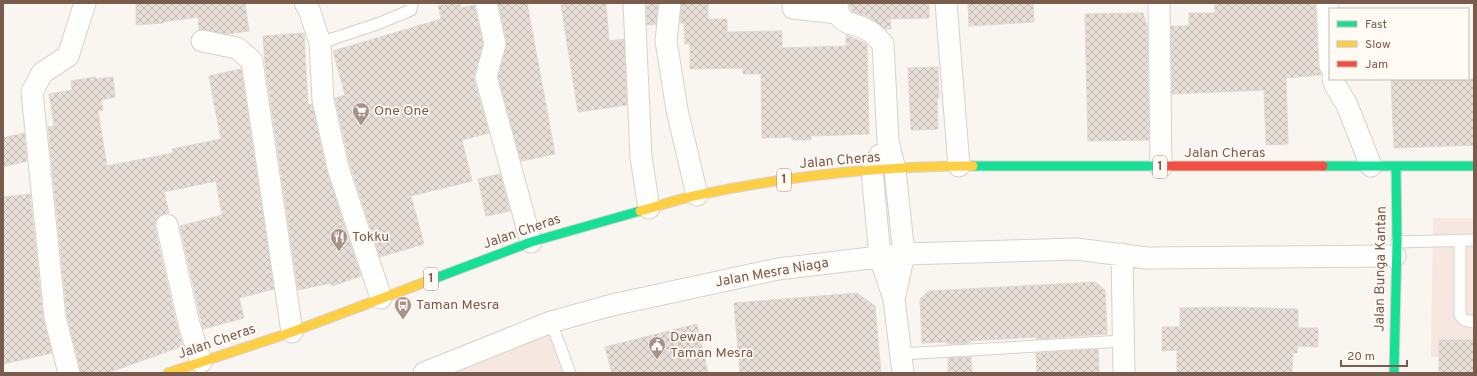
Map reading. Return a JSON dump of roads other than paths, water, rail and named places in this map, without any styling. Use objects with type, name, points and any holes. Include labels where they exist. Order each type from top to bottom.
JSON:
[{"type":"main road","name":"Jalan Cheras","points":[[176,372],[201,362],[292,332],[531,242],[697,195],[790,179],[872,171],[959,166],[1474,166]]},
{"type":"main road","name":"Jalan Bunga Kantan","points":[[1394,373],[1396,166]]},
{"type":"street","points":[[69,373],[55,317],[32,92],[42,73],[68,56],[85,3]]},
{"type":"street","points":[[486,3],[495,44],[486,77],[531,242]]},
{"type":"street","points":[[634,3],[641,157],[648,208]]},
{"type":"street","points":[[670,3],[666,41],[677,110],[697,195]]},
{"type":"street","points":[[946,3],[959,166]]},
{"type":"street","points":[[1159,3],[1161,167]]},
{"type":"street","points":[[1327,3],[1329,45]]},
{"type":"street","points":[[310,6],[320,43],[322,100],[338,168],[381,298]]},
{"type":"street","points":[[793,8],[837,8],[844,22],[872,32],[883,44],[888,140],[895,170],[904,254],[894,299]]},
{"type":"street","points":[[202,41],[237,48],[252,61],[292,332]]},
{"type":"street","points":[[1333,80],[1347,105],[1371,166]]},
{"type":"street","points":[[888,140],[872,171],[880,257],[894,299],[902,364]]},
{"type":"street","points":[[167,225],[189,324],[201,362]]},
{"type":"street","name":"Jalan Mesra Niaga","points":[[432,372],[551,322],[612,305],[778,269],[904,254],[1076,249],[1147,258],[1396,249]]},
{"type":"street","points":[[1122,254],[1124,373]]},
{"type":"lane","points":[[320,43],[380,23],[411,10],[412,3]]},
{"type":"lane","points":[[1396,249],[1474,240]]},
{"type":"lane","points":[[1460,241],[1460,315],[1464,320],[1474,322]]},
{"type":"lane","points":[[551,322],[570,373]]},
{"type":"lane","points":[[902,364],[1123,340]]},
{"type":"place","name":"One One","points":[[361,126]]},
{"type":"place","name":"Tokku","points":[[339,252]]},
{"type":"place","name":"Taman Mesra","points":[[403,320]]},
{"type":"place","name":"Dewan Taman Mesra","points":[[657,360]]}]
